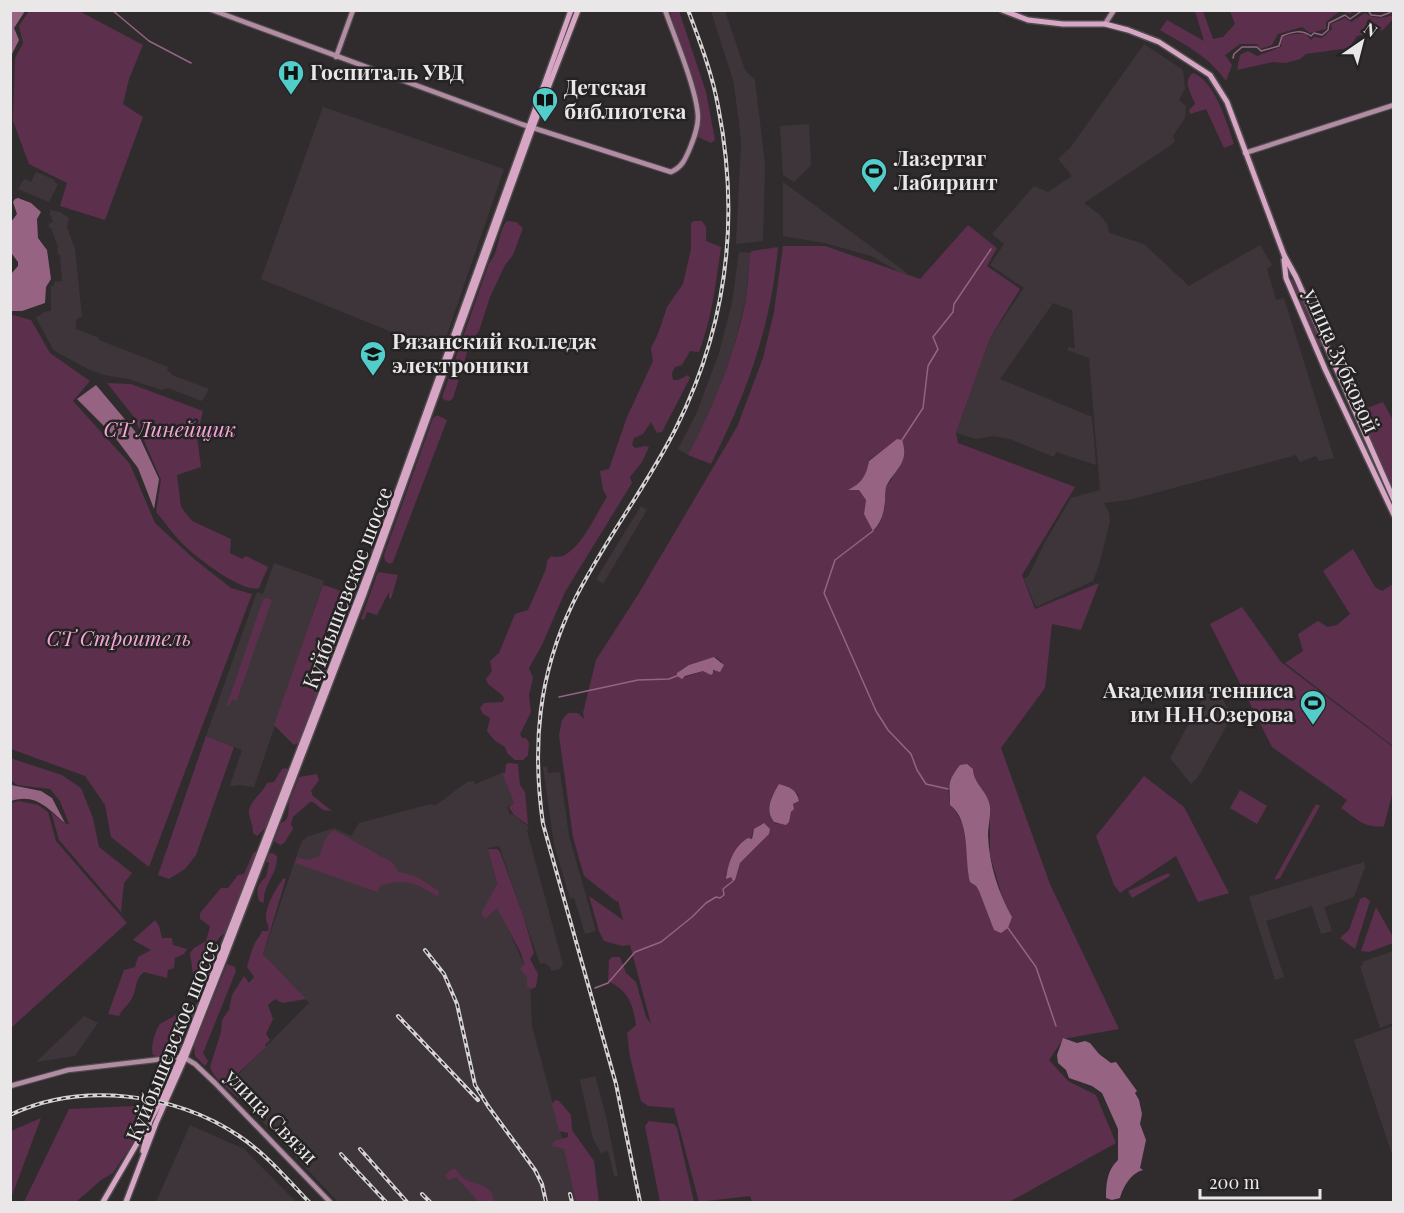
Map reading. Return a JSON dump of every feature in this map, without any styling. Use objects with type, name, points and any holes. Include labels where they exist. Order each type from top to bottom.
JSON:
[{"type":"main road","name":"Куйбышевское шоссе","points":[[126,1203],[153,1122],[183,1057],[372,562],[531,127],[571,10]]},
{"type":"main road","name":"Куйбышевское шоссе","points":[[531,127],[578,10]]},
{"type":"main road","name":"улица Зубковой","points":[[1002,10],[1028,20],[1063,24],[1105,24],[1128,30],[1159,42],[1209,75],[1227,102],[1284,255],[1296,277],[1393,499]]},
{"type":"main road","name":"улица Зубковой","points":[[1284,255],[1286,279],[1346,415],[1393,511]]},
{"type":"main road","points":[[1286,279],[1292,274],[1296,277]]},
{"type":"main road","points":[[1316,348],[1320,350],[1325,344]]},
{"type":"main road","points":[[1320,358],[1321,353],[1325,351],[1330,354]]},
{"type":"main road","points":[[1325,369],[1335,365]]},
{"type":"main road","points":[[1346,415],[1351,408],[1355,412]]},
{"type":"main road","points":[[122,1169],[146,1137],[153,1122]]},
{"type":"main road","points":[[104,1203],[122,1169],[153,1122]]},
{"type":"main road","name":"Куйбышевское шоссе","points":[[138,1172],[146,1137]]},
{"type":"street","points":[[212,10],[531,127],[671,172],[686,159],[698,118],[691,88],[665,10]]},
{"type":"street","points":[[336,57],[354,10]]},
{"type":"street","points":[[1105,24],[1114,10]]},
{"type":"street","points":[[1245,153],[1394,105]]},
{"type":"street","points":[[10,1086],[68,1070],[183,1057]]},
{"type":"street","name":"улица Связи","points":[[183,1057],[195,1064],[215,1083],[330,1203]]},
{"type":"shaded area","points":[[11,10],[25,11],[14,28],[19,40],[11,56]]},
{"type":"shaded area","points":[[711,11],[725,11],[745,70],[755,80],[765,165],[763,241],[736,244],[741,145],[739,121],[733,80]]},
{"type":"shaded area","points":[[1144,44],[1183,70],[1185,89],[1179,100],[1186,106],[1185,118],[1173,136],[1175,142],[1084,203],[1100,215],[1107,224],[1109,233],[1144,244],[1189,286],[1260,245],[1272,265],[1267,269],[1276,300],[1284,298],[1334,458],[1319,461],[1316,456],[1300,462],[1296,455],[1129,500],[1104,503],[1110,521],[1093,581],[1036,607],[1024,579],[1029,575],[1071,498],[1100,490],[1089,358],[1067,350],[1069,347],[1075,349],[1072,310],[1053,303],[1000,379],[1092,417],[1096,465],[1056,452],[1054,457],[1010,439],[992,436],[976,439],[956,433],[990,338],[1024,288],[990,265],[1004,244],[992,234],[1034,186],[1048,192],[1072,176],[1058,159],[1070,148]]},
{"type":"shaded area","points":[[323,107],[504,169],[441,352],[261,279]]},
{"type":"shaded area","points":[[809,124],[811,165],[794,182],[783,175],[780,126]]},
{"type":"shaded area","points":[[36,172],[55,180],[54,182],[58,184],[49,202],[18,189],[24,179],[31,182]]},
{"type":"shaded area","points":[[783,182],[907,273],[905,275],[871,256],[825,243],[783,236]]},
{"type":"shaded area","points":[[18,198],[31,203],[41,212],[37,219],[38,238],[47,250],[51,279],[46,287],[45,303],[22,311],[11,311],[11,274],[18,266],[18,262],[12,254],[11,222],[17,214],[13,202]]},
{"type":"shaded area","points":[[51,210],[60,212],[69,218],[67,227],[75,249],[82,317],[76,321],[76,329],[168,367],[167,370],[174,376],[209,389],[202,401],[168,388],[162,390],[128,379],[104,375],[90,370],[53,349],[36,318],[44,312],[51,311],[51,286],[54,286],[54,282],[62,281],[60,255],[51,228],[49,228],[49,223],[53,220],[49,215]]},
{"type":"shaded area","points":[[739,252],[750,253],[746,298],[733,350],[710,414],[688,455],[678,449],[697,412],[719,353],[732,303]]},
{"type":"shaded area","points":[[96,385],[139,436],[159,479],[154,509],[138,468],[114,436],[77,399]]},
{"type":"shaded area","points":[[897,439],[902,440],[903,461],[886,487],[883,514],[873,531],[864,514],[866,500],[859,490],[848,490],[863,479],[869,461]]},
{"type":"shaded area","points":[[641,506],[647,510],[603,584],[596,579]]},
{"type":"shaded area","points":[[274,563],[324,581],[254,787],[234,786],[230,785],[242,750],[206,736],[257,592],[263,594]]},
{"type":"shaded area","points":[[714,657],[724,665],[720,672],[713,670],[711,675],[703,671],[682,679],[677,676],[677,673],[689,665]]},
{"type":"shaded area","points":[[1207,691],[1223,700],[1232,716],[1198,777],[1191,784],[1170,758]]},
{"type":"shaded area","points":[[967,764],[973,769],[975,778],[990,806],[988,835],[990,857],[1002,898],[1012,917],[1008,928],[1001,933],[994,930],[979,891],[970,882],[964,830],[957,812],[950,805],[951,780],[960,765]]},
{"type":"shaded area","points":[[547,766],[548,773],[560,772],[569,836],[596,931],[585,934],[574,898],[570,899],[554,844],[543,767]]},
{"type":"shaded area","points":[[502,773],[514,803],[507,807],[510,815],[512,814],[529,827],[527,831],[563,964],[560,969],[551,971],[550,967],[544,963],[540,964],[499,846],[488,848],[507,926],[530,979],[532,1026],[579,1202],[338,1202],[228,1085],[309,1003],[263,954],[302,841],[307,837],[334,828],[351,836],[359,823],[431,804],[435,806],[467,782],[474,781],[475,784]]},
{"type":"shaded area","points":[[779,784],[792,789],[799,801],[793,804],[794,809],[786,825],[774,822],[769,808]]},
{"type":"shaded area","points":[[11,785],[41,791],[52,798],[65,823],[47,807],[34,800],[11,801]]},
{"type":"shaded area","points":[[764,823],[770,829],[769,834],[740,863],[735,880],[733,881],[731,877],[726,879],[735,851],[748,838],[752,839],[754,829]]},
{"type":"shaded area","points":[[1364,862],[1365,867],[1354,897],[1324,907],[1332,931],[1321,934],[1312,906],[1266,921],[1284,977],[1275,980],[1249,897]]},
{"type":"shaded area","points":[[1393,951],[1393,1023],[1380,1028],[1360,966],[1363,965],[1362,962]]},
{"type":"shaded area","points":[[84,1016],[98,1023],[75,1056],[36,1062]]},
{"type":"shaded area","points":[[1394,1026],[1393,1157],[1354,1040]]},
{"type":"shaded area","points":[[1063,1038],[1077,1043],[1085,1041],[1090,1043],[1111,1063],[1116,1062],[1137,1091],[1135,1093],[1142,1114],[1140,1124],[1146,1140],[1140,1168],[1143,1170],[1128,1181],[1120,1198],[1112,1200],[1106,1198],[1109,1173],[1118,1160],[1118,1129],[1102,1093],[1092,1086],[1069,1078],[1066,1070],[1058,1063],[1057,1055]]},
{"type":"shaded area","points":[[595,1076],[618,1176],[614,1176],[608,1151],[601,1153],[593,1139],[580,1080]]},
{"type":"shaded area","points":[[190,1125],[244,1149],[296,1202],[156,1202]]},
{"type":"green space","points":[[29,11],[79,11],[143,45],[129,79],[123,104],[143,117],[105,220],[60,206],[67,183],[29,164],[13,121],[15,58],[23,43],[19,26]]},
{"type":"green space","points":[[670,11],[679,11],[706,92],[715,140],[711,143],[698,137],[700,107]]},
{"type":"green space","points":[[1195,11],[1203,11],[1213,39],[1223,37],[1235,24],[1230,11],[1340,11],[1326,22],[1326,29],[1310,33],[1302,27],[1278,34],[1272,45],[1260,49],[1257,44],[1240,44],[1225,55],[1232,65],[1226,81],[1204,58],[1160,30],[1167,20],[1204,41]]},
{"type":"green space","points":[[1365,13],[1379,18],[1393,15],[1393,19],[1383,30],[1357,36],[1349,48],[1306,54],[1300,59],[1286,63],[1273,62],[1237,70],[1240,55],[1248,51],[1257,56],[1281,47],[1282,37],[1294,34],[1306,34],[1311,40],[1314,37],[1322,38],[1332,29],[1331,24],[1345,18],[1351,22]]},
{"type":"green space","points":[[1193,73],[1201,77],[1214,93],[1234,144],[1224,148],[1206,109],[1190,114],[1189,110],[1195,104],[1188,80]]},
{"type":"green space","points":[[507,221],[516,222],[523,228],[513,255],[505,265],[490,297],[479,331],[470,343],[453,398],[450,401],[444,400],[442,397],[489,263]]},
{"type":"green space","points":[[702,221],[706,227],[706,241],[721,247],[713,300],[699,352],[690,351],[682,365],[675,367],[672,373],[673,380],[688,375],[690,378],[662,432],[657,433],[651,422],[643,434],[634,438],[632,445],[635,448],[649,447],[642,462],[630,477],[632,483],[565,592],[542,645],[529,668],[533,678],[529,695],[531,712],[520,734],[529,743],[528,755],[523,760],[515,760],[507,753],[505,747],[494,740],[487,731],[490,718],[483,714],[480,708],[484,703],[502,702],[504,699],[488,684],[486,679],[492,671],[490,661],[499,653],[515,614],[528,610],[546,569],[547,561],[551,556],[560,557],[576,546],[607,497],[603,490],[600,471],[609,469],[627,417],[653,361],[651,348],[667,307],[683,284],[691,249],[691,223]]},
{"type":"green space","points":[[968,225],[997,248],[987,266],[1020,289],[990,338],[956,433],[958,443],[1075,487],[1022,575],[1035,609],[1099,583],[1081,630],[1052,624],[1045,688],[1001,748],[1050,884],[1119,1029],[1063,1039],[1049,1060],[1068,1081],[1096,1095],[1116,1143],[1009,1202],[752,1202],[750,1196],[699,1202],[674,1108],[648,1106],[641,1101],[630,1057],[627,1033],[636,1025],[635,1017],[625,994],[608,981],[609,960],[612,957],[620,957],[626,973],[636,982],[646,1017],[651,1024],[630,945],[622,946],[604,941],[599,931],[589,896],[623,920],[618,900],[617,902],[584,876],[573,837],[559,735],[562,720],[568,713],[578,713],[584,719],[583,713],[596,660],[639,593],[737,427],[763,358],[774,312],[783,246],[825,246],[920,279]],"holes":[[[897,440],[892,479],[885,488],[885,505],[880,523],[874,531],[864,514],[866,500],[859,490],[849,490],[864,478],[869,460]],[[716,657],[722,662],[718,671],[703,671],[682,678],[680,671],[695,663]],[[973,774],[990,803],[990,855],[1003,900],[1012,917],[990,919],[979,891],[968,875],[969,865],[963,824],[950,805],[948,789]],[[780,784],[798,794],[799,801],[793,804],[789,816],[776,824],[769,810],[771,799]],[[761,824],[769,834],[740,863],[733,881],[731,876],[725,875],[740,844],[751,840],[753,831]]]},
{"type":"green space","points":[[778,247],[770,305],[755,359],[736,411],[711,464],[688,455],[715,399],[730,360],[746,299],[750,253]]},
{"type":"green space","points":[[1293,279],[1323,343],[1321,347],[1318,346],[1291,283]]},
{"type":"green space","name":"СТ Строитель","points":[[10,316],[31,320],[50,353],[90,381],[73,401],[130,464],[155,523],[194,559],[231,588],[252,594],[149,867],[111,837],[105,805],[85,776],[11,749]]},
{"type":"green space","name":"СТ Линейщик","points":[[107,383],[131,384],[203,411],[197,436],[201,467],[177,475],[181,507],[192,521],[231,539],[230,553],[242,559],[246,556],[268,567],[259,588],[243,586],[211,567],[183,544],[156,512],[161,480],[134,417]]},
{"type":"green space","points":[[1383,402],[1393,420],[1393,493],[1359,411]]},
{"type":"green space","points":[[437,415],[447,420],[393,562],[390,564],[385,561],[384,555],[433,418]]},
{"type":"green space","points":[[1353,549],[1375,587],[1382,591],[1393,584],[1393,746],[1285,663],[1303,651],[1298,634],[1318,621],[1328,627],[1337,625],[1350,614],[1323,571]]},
{"type":"green space","points":[[378,572],[398,575],[391,599],[389,592],[377,615],[367,612],[364,620],[361,619]]},
{"type":"green space","points":[[323,585],[344,593],[354,601],[300,742],[294,745],[274,725]]},
{"type":"green space","points":[[267,598],[272,600],[237,701],[233,699],[228,707],[261,605]]},
{"type":"green space","name":"Академия тенниса им Н.Н.Озерова","points":[[1242,607],[1281,662],[1393,747],[1393,791],[1384,826],[1371,826],[1356,819],[1341,808],[1347,800],[1272,747],[1210,624]]},
{"type":"green space","points":[[206,736],[234,747],[196,855],[185,869],[169,879],[158,875]]},
{"type":"green space","points":[[10,758],[62,775],[81,788],[93,818],[99,847],[132,873],[124,883],[121,912],[59,840],[51,812],[64,823],[69,824],[60,801],[50,789],[17,785],[11,780]]},
{"type":"green space","points":[[506,764],[518,764],[520,785],[525,792],[528,825],[514,815],[509,807],[514,803],[502,773],[505,773]]},
{"type":"green space","points":[[282,769],[289,770],[268,825],[257,836],[253,833],[249,809],[267,783],[274,782]]},
{"type":"green space","points":[[317,774],[319,780],[311,791],[313,796],[332,811],[323,810],[310,802],[293,817],[291,824],[293,829],[284,843],[280,845],[274,841],[281,823],[288,816],[289,802],[299,777]]},
{"type":"green space","points":[[1144,776],[1184,807],[1229,893],[1198,902],[1176,856],[1120,893],[1114,885],[1096,836]]},
{"type":"green space","points":[[1240,790],[1267,806],[1257,824],[1230,808]]},
{"type":"green space","points":[[19,801],[38,805],[48,812],[56,841],[127,923],[11,1028],[10,803]]},
{"type":"green space","points":[[1316,804],[1320,806],[1280,878],[1274,880]]},
{"type":"green space","points":[[334,830],[393,863],[398,872],[424,881],[439,891],[439,895],[405,882],[381,885],[377,892],[295,863],[297,857],[307,860],[320,856],[326,838]]},
{"type":"green space","points":[[488,849],[497,849],[500,852],[524,918],[534,953],[530,959],[538,974],[536,987],[531,989],[527,986],[527,977],[520,969],[524,964],[521,953],[497,908],[485,919],[481,914],[497,884]]},
{"type":"green space","points":[[256,851],[227,932],[216,942],[214,957],[216,960],[204,991],[192,990],[191,985],[194,982],[190,953],[206,941],[210,926],[200,919],[200,913],[221,888],[228,888],[238,875],[244,874]]},
{"type":"green space","points":[[269,854],[277,856],[277,862],[263,903],[259,901],[258,888],[266,877],[269,863],[266,862]]},
{"type":"green space","points":[[1168,873],[1170,876],[1132,898],[1128,891]]},
{"type":"green space","points":[[284,878],[286,879],[263,954],[306,999],[282,1003],[275,999],[268,1005],[273,1019],[266,1034],[270,1040],[265,1045],[266,1047],[228,1083],[241,1096],[244,1094],[247,1098],[238,1098],[218,1080],[210,1067],[221,1032],[222,1020],[229,1010],[232,995],[244,976],[249,983],[254,977],[247,967],[250,956],[262,931],[268,931],[266,917],[268,907]]},
{"type":"green space","points":[[1365,897],[1370,901],[1355,949],[1340,938],[1349,930],[1360,899]]},
{"type":"green space","points":[[1376,907],[1393,937],[1393,943],[1369,952],[1361,951]]},
{"type":"green space","points":[[155,920],[162,938],[172,938],[173,945],[187,949],[184,954],[175,958],[174,968],[168,970],[167,978],[144,972],[138,979],[131,1000],[119,1016],[108,1014],[124,970],[135,967],[138,957],[151,950],[133,940]]},
{"type":"green space","points":[[227,964],[235,967],[236,971],[203,1053],[208,1061],[205,1066],[195,1056],[194,1046]]},
{"type":"green space","points":[[195,1004],[199,1006],[184,1042],[171,1055],[163,1057],[153,1055],[154,1039],[160,1024]]},
{"type":"green space","points":[[555,1100],[559,1101],[571,1115],[572,1130],[594,1161],[599,1202],[576,1202],[564,1149],[552,1146],[554,1141],[568,1137],[568,1133],[559,1131],[552,1104]]},
{"type":"green space","points":[[133,1106],[152,1114],[113,1173],[101,1180],[76,1202],[24,1202],[69,1109]]},
{"type":"green space","points":[[41,1118],[11,1198],[11,1131]]},
{"type":"green space","points":[[649,1121],[674,1124],[677,1128],[694,1202],[660,1202],[645,1126]]},
{"type":"green space","points":[[452,1169],[456,1169],[466,1180],[490,1190],[494,1202],[479,1202],[456,1177],[449,1180],[445,1175]]},
{"type":"waterway","points":[[112,10],[149,41],[191,63]]},
{"type":"waterway","points":[[1233,58],[1242,47],[1257,47],[1261,51],[1279,46],[1282,36],[1293,32],[1304,32],[1311,36],[1314,33],[1322,35],[1328,30],[1329,23],[1345,15],[1350,19],[1363,10]]},
{"type":"waterway","points":[[1368,10],[1371,15],[1381,16],[1394,11]]},
{"type":"waterway","points":[[902,440],[923,408],[928,366],[938,349],[933,337],[953,312],[954,304],[991,249]]},
{"type":"waterway","points":[[873,531],[835,560],[824,593],[876,711],[888,730],[911,754],[926,784],[948,789]]},
{"type":"waterway","points":[[559,697],[638,680],[669,679],[679,675]]},
{"type":"waterway","points":[[595,988],[608,983],[635,952],[661,942],[706,903],[724,895],[723,889],[733,881]]},
{"type":"waterway","points":[[1008,928],[1036,967],[1056,1026]]},
{"type":"railway","points":[[640,1202],[616,1084],[543,824],[538,739],[545,684],[561,630],[585,580],[676,428],[693,389],[718,311],[728,230],[725,148],[712,82],[688,10]]},
{"type":"railway","points":[[425,950],[444,974],[457,1004],[475,1085],[535,1170],[542,1184],[546,1202]]},
{"type":"railway","points":[[398,1016],[478,1100]]},
{"type":"railway","points":[[10,1115],[38,1104],[97,1095],[157,1101],[214,1121],[239,1136],[276,1167],[309,1202]]},
{"type":"railway","points":[[360,1149],[407,1202]]},
{"type":"railway","points":[[341,1154],[386,1202]]},
{"type":"railway","points":[[422,1194],[430,1202]]},
{"type":"railway","points":[[570,1194],[572,1202]]},
{"type":"place","name":"Госпиталь УВД","points":[[291,96]]},
{"type":"place","name":"Детская библиотека","points":[[545,123]]},
{"type":"place","name":"Лазертаг Лабиринт","points":[[874,194]]},
{"type":"place","name":"Рязанский колледж электроники","points":[[373,377]]},
{"type":"place","name":"Академия тенниса им Н.Н.Озерова","points":[[1313,726]]}]
